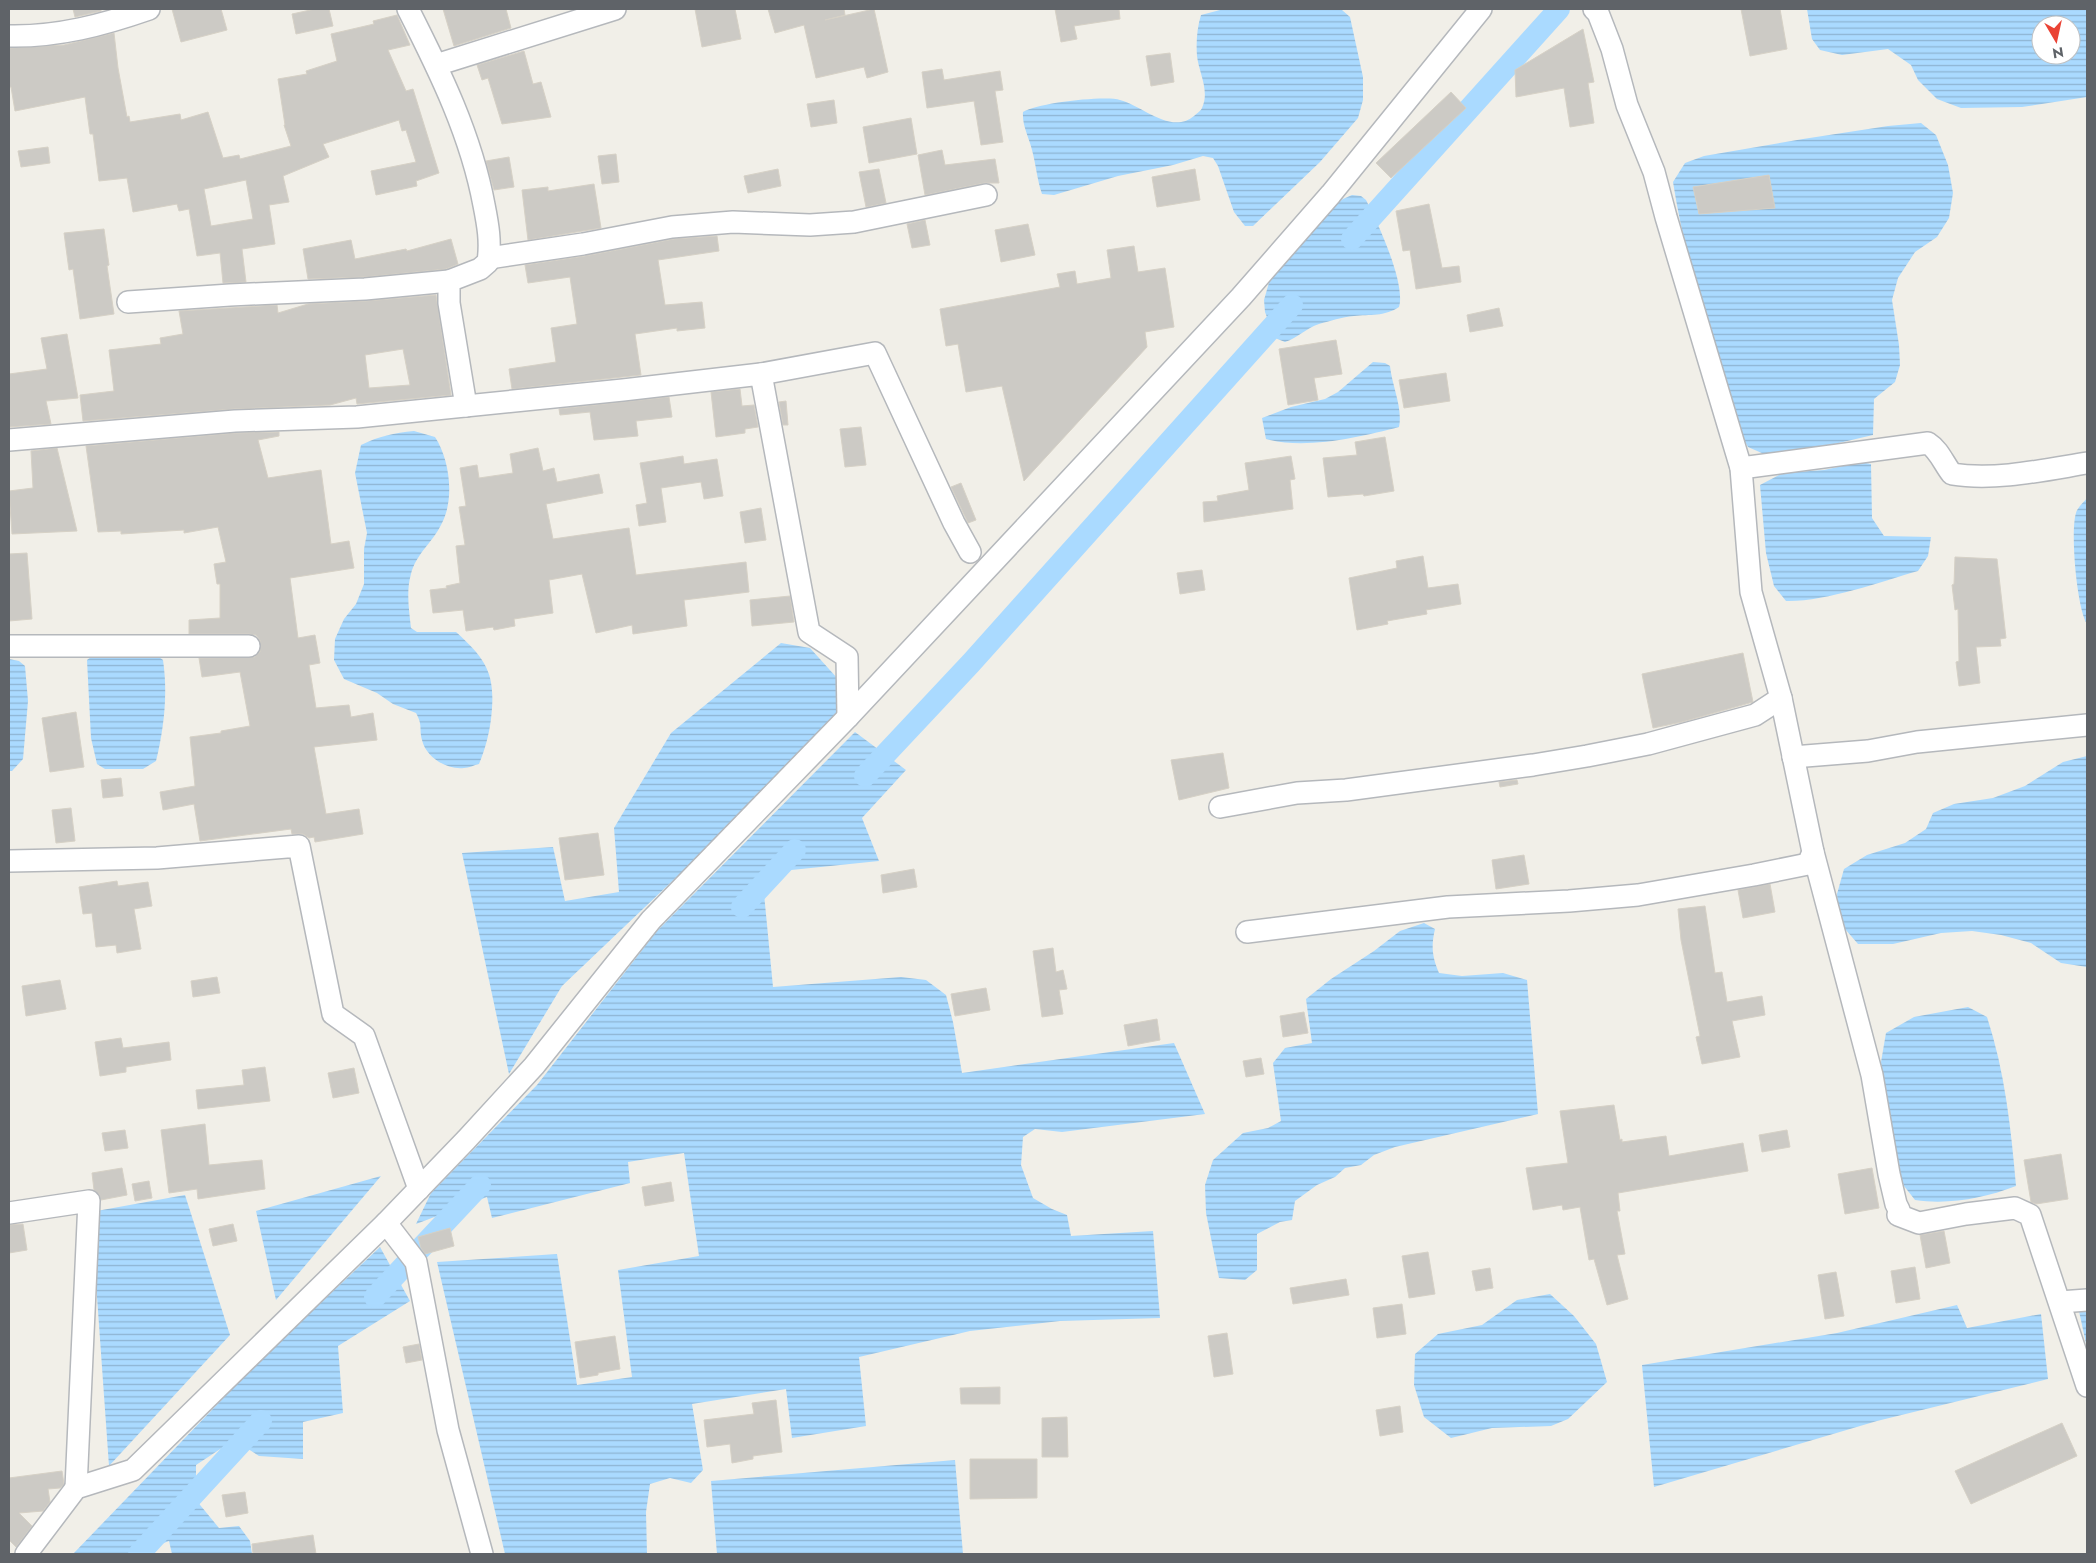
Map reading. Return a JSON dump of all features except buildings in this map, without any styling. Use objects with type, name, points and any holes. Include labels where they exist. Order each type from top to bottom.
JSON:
[{"type":"street","points":[[9,36],[53,35],[120,19],[148,9]]},
{"type":"street","points":[[128,302],[385,288],[449,281],[480,269],[488,262],[491,246],[480,186],[461,123],[436,65],[408,9]]},
{"type":"street","points":[[436,65],[615,9]]},
{"type":"street","points":[[76,1488],[133,1470],[419,1189],[534,1066],[651,920],[848,718],[1240,297],[1337,186],[1481,9]]},
{"type":"street","points":[[1596,11],[1612,49],[1627,105],[1654,172],[1741,468],[1751,592],[1781,698],[1813,852],[1872,1075],[1889,1174],[1899,1210],[1898,1215],[1919,1223],[1966,1214],[2015,1208],[2030,1216],[2087,1386]]},
{"type":"street","points":[[489,258],[583,244],[672,227],[733,222],[810,225],[854,222],[986,195]]},
{"type":"street","points":[[449,281],[450,303],[466,406]]},
{"type":"street","points":[[9,440],[235,421],[357,417],[761,374],[875,353],[954,523],[970,552]]},
{"type":"street","points":[[761,374],[809,632],[847,657],[848,718]]},
{"type":"street","points":[[1741,468],[1928,443],[1937,448],[1942,462],[1952,474],[1966,476],[2008,474],[2087,463]]},
{"type":"street","points":[[9,646],[249,646]]},
{"type":"street","points":[[1220,807],[1297,793],[1346,790],[1587,756],[1648,744],[1755,715],[1781,698]]},
{"type":"street","points":[[1793,757],[1868,751],[1917,742],[2087,726]]},
{"type":"street","points":[[9,861],[157,858],[299,846],[333,1014],[364,1036],[419,1189]]},
{"type":"street","points":[[1247,932],[1448,907],[1569,901],[1638,895],[1808,864],[1813,852]]},
{"type":"street","points":[[9,1213],[89,1201],[76,1488],[26,1554]]},
{"type":"street","points":[[386,1223],[416,1262],[448,1430],[482,1554]]},
{"type":"street","points":[[2060,1302],[2087,1300]]},
{"type":"water","points":[[1224,9],[1335,9],[1342,10],[1350,17],[1363,77],[1363,100],[1358,118],[1320,162],[1253,226],[1245,226],[1234,212],[1218,166],[1213,158],[1203,156],[1173,165],[1118,176],[1054,195],[1042,194],[1023,112],[1056,103],[1101,98],[1129,103],[1167,121],[1185,121],[1200,111],[1204,102],[1205,95],[1197,51],[1201,15]]},
{"type":"water","points":[[1807,9],[2087,9],[2087,97],[2022,107],[1961,108],[1937,99],[1918,80],[1911,65],[1888,49],[1842,55],[1820,50],[1812,39]]},
{"type":"water","points":[[1921,123],[1936,135],[1948,165],[1953,193],[1949,218],[1937,237],[1915,252],[1898,278],[1892,300],[1900,365],[1895,382],[1874,399],[1873,435],[1830,445],[1764,454],[1748,447],[1736,426],[1701,305],[1685,244],[1673,182],[1685,163],[1704,156],[1888,126]]},
{"type":"water","points":[[1352,195],[1361,196],[1366,200],[1384,238],[1395,269],[1400,297],[1399,307],[1382,314],[1336,319],[1319,324],[1285,342],[1275,338],[1265,312],[1264,300],[1270,279],[1333,206]]},
{"type":"water","points":[[1373,362],[1385,363],[1390,366],[1400,412],[1399,427],[1368,435],[1315,443],[1281,442],[1266,439],[1262,418],[1291,407],[1325,399],[1338,392]]},
{"type":"water","points":[[414,431],[435,437],[447,468],[449,492],[448,504],[441,525],[420,554],[409,580],[408,594],[411,628],[417,632],[456,632],[476,652],[491,680],[492,704],[486,742],[479,764],[466,768],[450,767],[432,757],[424,746],[416,713],[393,704],[377,693],[344,679],[334,660],[335,639],[344,619],[356,604],[364,584],[364,549],[367,533],[355,473],[361,445],[387,435]]},
{"type":"water","points":[[1861,462],[1871,464],[1872,518],[1884,536],[1931,537],[1928,556],[1918,571],[1835,595],[1786,601],[1774,586],[1766,553],[1760,485],[1783,473],[1824,470]]},
{"type":"water","points":[[2087,498],[2087,624],[2080,603],[2074,553],[2074,523],[2079,507]]},
{"type":"water","points":[[781,643],[810,648],[838,679],[844,714],[562,986],[509,1074],[462,853],[553,847],[565,901],[619,892],[614,828],[671,733]]},
{"type":"water","points":[[95,654],[155,654],[163,660],[165,698],[161,736],[156,761],[143,769],[105,769],[97,764],[91,738],[87,660]]},
{"type":"water","points":[[9,659],[19,661],[25,666],[28,701],[23,759],[12,771],[9,771]]},
{"type":"water","points":[[855,732],[906,770],[862,818],[879,861],[762,873],[773,987],[901,977],[926,980],[946,995],[962,1073],[1174,1043],[1205,1114],[1062,1132],[1035,1129],[1023,1137],[1021,1165],[1033,1198],[1067,1215],[1071,1236],[1153,1231],[1160,1318],[1060,1321],[970,1331],[859,1357],[866,1426],[792,1438],[786,1389],[692,1404],[703,1470],[691,1483],[670,1478],[650,1484],[646,1512],[647,1554],[505,1554],[437,1262],[557,1254],[577,1385],[632,1377],[618,1270],[699,1256],[684,1153],[628,1162],[630,1183],[492,1218],[487,1197],[416,1224],[431,1193],[537,1085],[657,931]]},
{"type":"water","points":[[2087,756],[2087,967],[2061,963],[2031,943],[2001,935],[1972,931],[1941,933],[1893,944],[1858,944],[1839,922],[1837,894],[1844,869],[1867,855],[1905,843],[1926,829],[1933,813],[1954,804],[1993,798],[2025,786],[2063,762]]},
{"type":"water","points":[[1424,923],[1435,929],[1433,951],[1439,973],[1462,976],[1503,973],[1527,980],[1538,1114],[1395,1147],[1374,1155],[1361,1165],[1345,1168],[1335,1177],[1317,1185],[1295,1201],[1292,1220],[1280,1222],[1257,1234],[1257,1270],[1245,1280],[1219,1278],[1206,1213],[1205,1185],[1213,1160],[1243,1133],[1268,1128],[1281,1121],[1273,1063],[1285,1048],[1312,1043],[1306,999],[1331,979],[1374,951],[1400,931]]},
{"type":"water","points":[[1968,1007],[1987,1017],[1993,1038],[2006,1101],[2016,1186],[1992,1194],[1954,1201],[1915,1200],[1904,1186],[1894,1160],[1885,1105],[1881,1062],[1886,1033],[1914,1017]]},
{"type":"water","points":[[381,1176],[276,1300],[256,1211]]},
{"type":"water","points":[[185,1195],[230,1335],[109,1466],[91,1212]]},
{"type":"water","points":[[380,1247],[410,1301],[338,1346],[343,1413],[303,1422],[303,1459],[259,1456],[234,1440],[196,1465],[196,1500],[219,1528],[239,1526],[250,1541],[252,1554],[172,1554],[169,1541],[136,1554],[73,1554],[261,1359]]},
{"type":"water","points":[[1550,1294],[1574,1316],[1596,1344],[1607,1382],[1568,1419],[1551,1426],[1492,1428],[1451,1438],[1424,1417],[1414,1385],[1415,1354],[1438,1334],[1482,1325],[1517,1300]]},
{"type":"water","points":[[2077,1302],[2087,1302],[2087,1348]]},
{"type":"water","points":[[1957,1305],[1967,1328],[2041,1314],[2048,1379],[1877,1421],[1654,1487],[1642,1365],[1837,1333]]},
{"type":"water","points":[[955,1460],[963,1554],[717,1554],[711,1481]]},
{"type":"waterway","points":[[1352,239],[1559,9]]},
{"type":"waterway","points":[[865,776],[971,663],[1292,305]]},
{"type":"waterway","points":[[742,907],[795,850]]},
{"type":"waterway","points":[[375,1297],[480,1185]]},
{"type":"waterway","points":[[139,1554],[261,1421]]}]
